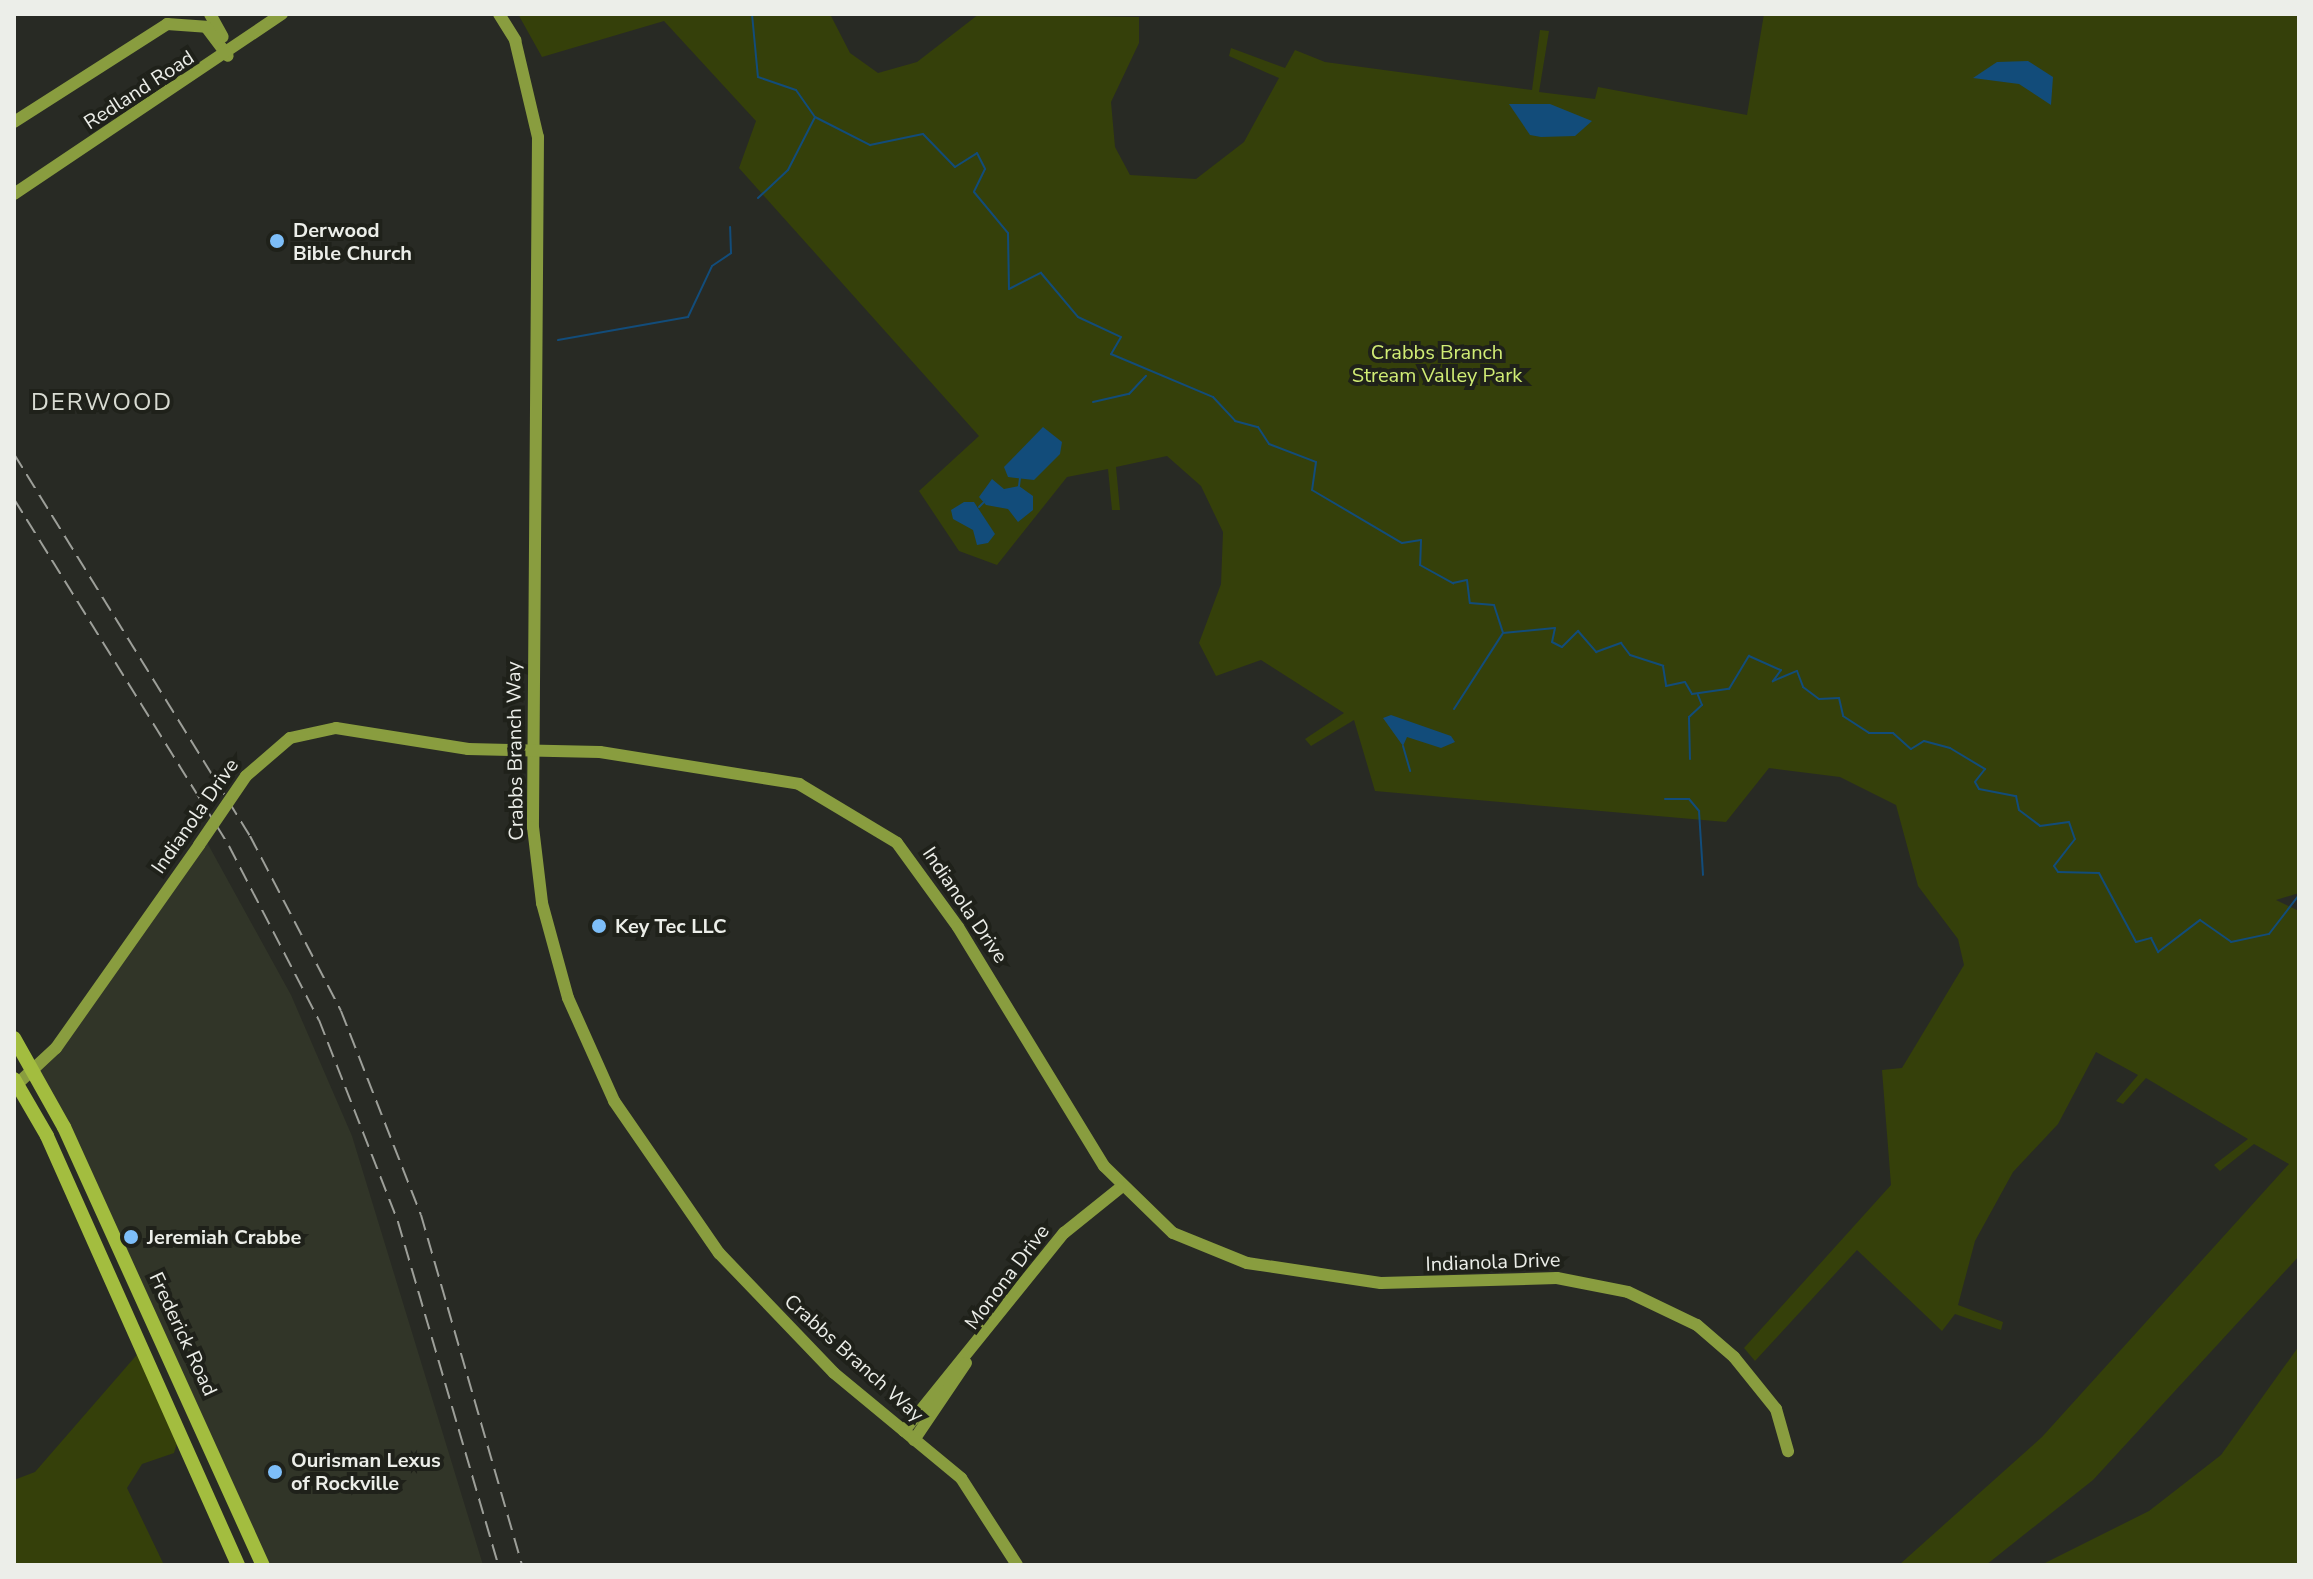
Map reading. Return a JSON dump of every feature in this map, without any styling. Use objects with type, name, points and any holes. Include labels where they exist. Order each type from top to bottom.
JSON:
[{"type":"main road","name":"Frederick Road","points":[[14,1038],[32,1065],[263,1565]]},
{"type":"main road","points":[[15,1084],[238,1565]]},
{"type":"street","points":[[210,14],[231,54]]},
{"type":"street","name":"Redland Road","points":[[14,194],[231,54],[282,14]]},
{"type":"street","name":"Crabbs Branch Way","points":[[499,14],[520,55],[538,137],[532,749],[542,903],[577,1025],[614,1101],[676,1198],[766,1305],[987,1509],[1017,1565]]},
{"type":"street","points":[[14,122],[171,19],[206,27],[231,54]]},
{"type":"street","name":"Indianola Drive","points":[[15,1084],[32,1065],[57,1046],[246,776],[273,747],[324,729],[442,746],[532,749],[760,774],[836,801],[897,843],[958,927],[1120,1188],[1173,1233],[1247,1263],[1407,1285],[1569,1279],[1661,1305],[1697,1325],[1757,1381],[1776,1409],[1788,1451]]},
{"type":"street","points":[[14,1069],[32,1065]]},
{"type":"street","name":"Monona Drive","points":[[909,1435],[1064,1233],[1120,1188]]},
{"type":"shaded area","points":[[204,837],[291,995],[352,1136],[483,1565],[263,1565],[32,1065],[56,1048]]},
{"type":"green space","name":"Crabbs Branch Stream Valley Park","points":[[518,14],[830,14],[850,53],[878,73],[917,62],[979,14],[1139,17],[1139,43],[1111,102],[1115,147],[1130,175],[1196,179],[1244,142],[1279,78],[1229,56],[1231,48],[1285,68],[1295,50],[1325,62],[1532,90],[1540,30],[1549,31],[1539,92],[1595,99],[1598,87],[1747,115],[1764,14],[2299,14],[2299,893],[2276,900],[2299,911],[2299,1256],[2093,1480],[1986,1565],[1899,1565],[2042,1437],[2289,1164],[2254,1144],[2220,1171],[2214,1165],[2248,1139],[2146,1078],[2123,1104],[2116,1101],[2138,1075],[2096,1052],[2058,1124],[2013,1172],[1975,1241],[1958,1305],[2003,1322],[2001,1330],[1955,1314],[1942,1331],[1857,1250],[1755,1361],[1744,1348],[1891,1185],[1882,1070],[1902,1068],[1964,965],[1958,939],[1918,886],[1896,805],[1840,777],[1769,768],[1726,822],[1375,791],[1354,720],[1311,746],[1305,739],[1344,713],[1261,660],[1216,676],[1199,643],[1221,584],[1223,532],[1201,486],[1167,456],[1116,467],[1120,510],[1112,510],[1108,469],[1067,477],[997,565],[959,551],[919,491],[979,436],[739,168],[756,121],[664,21],[542,57]]},
{"type":"green space","points":[[2299,1346],[2299,1565],[2041,1565],[2149,1511],[2221,1455]]},
{"type":"green space","points":[[141,1350],[178,1440],[174,1453],[142,1464],[127,1488],[164,1565],[14,1565],[14,1480],[35,1472]]},
{"type":"water","points":[[2028,61],[2053,77],[2051,105],[2019,84],[1973,78],[1997,62]]},
{"type":"water","points":[[1509,104],[1550,104],[1592,121],[1575,136],[1530,135]]},
{"type":"water","points":[[1043,427],[1062,442],[1060,454],[1034,480],[1008,477],[1004,467]]},
{"type":"water","points":[[992,479],[1004,489],[1019,486],[1033,496],[1033,510],[1018,522],[1008,509],[986,505],[979,497]]},
{"type":"water","points":[[964,502],[974,502],[995,534],[988,543],[977,545],[973,530],[953,519],[951,510]]},
{"type":"water","points":[[1391,715],[1451,736],[1455,742],[1441,748],[1407,737],[1403,746],[1383,718]]},
{"type":"waterway","points":[[706,14],[715,14]]},
{"type":"waterway","points":[[752,14],[758,77],[796,90],[815,117],[870,145],[923,134],[955,167],[977,153],[985,169],[974,192],[1008,233],[1009,289],[1041,273],[1078,317],[1121,337],[1111,354],[1213,397],[1235,421],[1258,427],[1269,444],[1316,462],[1312,490],[1402,543],[1421,540],[1420,565],[1453,583],[1467,580],[1470,603],[1494,605],[1503,633],[1555,628],[1552,642],[1562,647],[1578,631],[1596,652],[1621,643],[1630,655],[1663,666],[1666,686],[1685,682],[1692,694],[1729,689],[1749,656],[1781,670],[1773,681],[1797,671],[1803,687],[1819,699],[1839,698],[1843,716],[1869,733],[1893,733],[1911,749],[1924,741],[1950,748],[1985,769],[1975,782],[1979,789],[2016,796],[2019,810],[2040,826],[2069,822],[2075,839],[2054,866],[2058,872],[2099,873],[2136,942],[2151,938],[2158,952],[2200,920],[2231,942],[2269,934],[2299,895]]},
{"type":"waterway","points":[[758,198],[788,170],[815,117]]},
{"type":"waterway","points":[[558,340],[688,317],[712,266],[731,253],[730,227]]},
{"type":"waterway","points":[[1093,402],[1129,394],[1146,376]]},
{"type":"waterway","points":[[1019,486],[1020,478]]},
{"type":"waterway","points":[[979,507],[985,501]]},
{"type":"waterway","points":[[1454,709],[1503,633]]},
{"type":"waterway","points":[[1690,759],[1689,717],[1702,705],[1698,695]]},
{"type":"waterway","points":[[1403,746],[1410,771]]},
{"type":"waterway","points":[[1665,799],[1689,799],[1699,811],[1703,875]]},
{"type":"railway","points":[[14,454],[250,836],[341,1011],[421,1215],[522,1565]]},
{"type":"railway","points":[[14,499],[229,846],[319,1020],[398,1222],[498,1565]]},
{"type":"place","name":"Derwood Bible Church","points":[[277,241]]},
{"type":"place","name":"Key Tec LLC","points":[[599,926]]},
{"type":"place","name":"Jeremiah Crabbe","points":[[131,1237]]},
{"type":"place","name":"Ourisman Lexus of Rockville","points":[[275,1472]]},
{"type":"district","name":"DERWOOD","points":[[102,403]]}]
